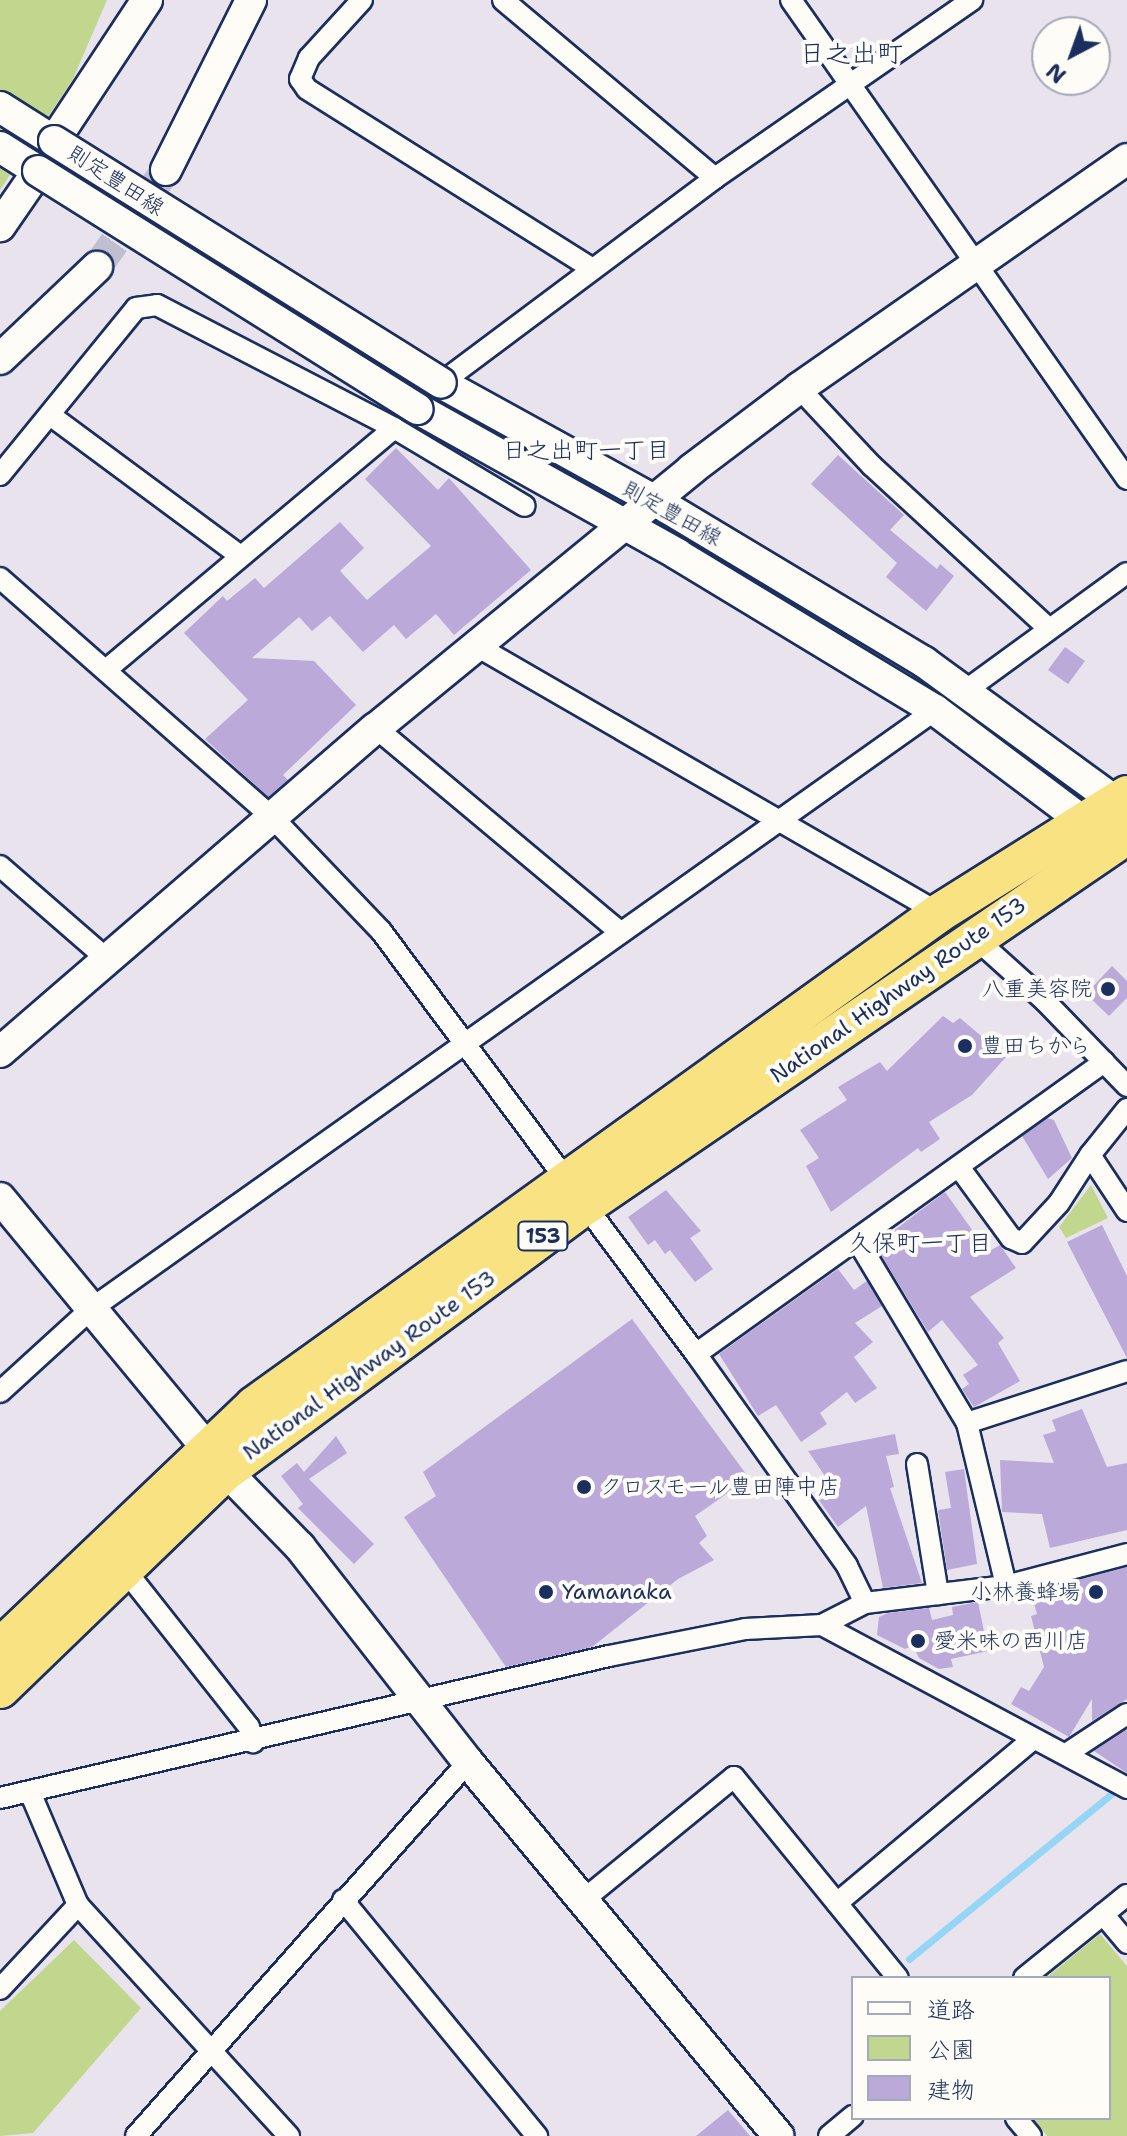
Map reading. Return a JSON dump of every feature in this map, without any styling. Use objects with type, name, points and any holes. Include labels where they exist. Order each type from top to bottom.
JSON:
[{"type":"highway","name":"National Highway Route 153","points":[[0,1648],[216,1458],[577,1192],[939,913],[1117,823]]},
{"type":"highway","name":"National Highway Route 153","points":[[577,1192],[975,938],[1117,823]]},
{"type":"highway","name":"National Highway Route 153","points":[[0,1689],[125,1570],[216,1458]]},
{"type":"street","points":[[54,141],[147,0]]},
{"type":"street","points":[[166,170],[251,0]]},
{"type":"street","points":[[362,0],[309,58],[300,79],[307,89],[591,268]]},
{"type":"street","points":[[503,0],[715,178]]},
{"type":"street","points":[[791,0],[974,266],[1127,479]]},
{"type":"street","points":[[441,383],[715,178],[852,88],[972,0]]},
{"type":"street","name":"則定豊田線","points":[[0,107],[441,383],[656,501],[965,691],[1117,823]]},
{"type":"street","name":"則定豊田線","points":[[0,147],[418,409],[626,527],[935,710],[1117,823]]},
{"type":"street","points":[[0,1052],[376,728],[656,501],[799,388],[1127,159]]},
{"type":"street","points":[[0,226],[38,171]]},
{"type":"street","points":[[0,359],[97,267]]},
{"type":"street","points":[[0,475],[136,308],[157,305],[394,428],[525,506]]},
{"type":"street","points":[[799,388],[872,466],[1048,628]]},
{"type":"street","points":[[50,415],[238,554]]},
{"type":"street","points":[[106,670],[238,554],[394,428]]},
{"type":"street","points":[[965,691],[1127,573]]},
{"type":"street","points":[[0,578],[273,818],[381,931],[696,1354],[847,1566],[865,1603]]},
{"type":"street","points":[[475,645],[939,913]]},
{"type":"street","points":[[0,1392],[91,1309],[465,1041],[783,821],[935,710]]},
{"type":"street","points":[[376,728],[620,932]]},
{"type":"street","points":[[0,866],[107,959]]},
{"type":"street","points":[[975,938],[1127,1086]]},
{"type":"street","points":[[696,1354],[1104,1062]]},
{"type":"street","points":[[959,1167],[1011,1238],[1022,1243],[1059,1203],[1090,1155],[1127,1109]]},
{"type":"street","points":[[1090,1155],[1127,1211]]},
{"type":"street","points":[[0,1198],[216,1458],[300,1547],[468,1762],[779,2136]]},
{"type":"street","points":[[857,1240],[967,1423],[1006,1586]]},
{"type":"street","points":[[967,1423],[1002,1416],[1127,1371]]},
{"type":"street","points":[[917,1464],[938,1594]]},
{"type":"street","points":[[0,1798],[253,1742],[418,1700],[745,1629],[822,1625],[865,1603],[1006,1586],[1127,1554]]},
{"type":"street","points":[[125,1570],[249,1727],[253,1742]]},
{"type":"street","points":[[822,1625],[1127,1788]]},
{"type":"street","points":[[1066,1754],[1127,1714]]},
{"type":"street","points":[[837,1903],[1033,1739]]},
{"type":"street","points":[[136,2136],[468,1762]]},
{"type":"street","points":[[582,1901],[734,1777],[896,1976]]},
{"type":"street","points":[[30,1792],[78,1905],[289,2136]]},
{"type":"street","points":[[1026,1976],[1127,1895]]},
{"type":"street","points":[[343,1900],[537,2136]]},
{"type":"street","points":[[0,1989],[78,1905]]},
{"type":"street","points":[[1103,1914],[1127,1943]]},
{"type":"street","points":[[829,2136],[851,2118]]},
{"type":"street","points":[[1018,2120],[1031,2136]]},
{"type":"green space","points":[[0,0],[107,0],[73,79],[0,190]]},
{"type":"green space","points":[[1091,1185],[1108,1218],[1066,1238],[1059,1227]]},
{"type":"green space","points":[[1100,1934],[1127,1966],[1127,2136],[1047,2136],[1035,2120],[1111,2120],[1111,1976],[1048,1976]]},
{"type":"green space","points":[[74,1940],[141,2008],[33,2133],[0,2136],[0,2011]]},
{"type":"building","points":[[396,448],[438,490],[449,478],[531,570],[454,635],[436,614],[406,639],[394,625],[363,652],[330,616],[312,631],[299,617],[252,658],[314,661],[356,705],[283,775],[288,780],[268,797],[205,739],[248,700],[184,633],[223,596],[227,601],[255,578],[264,588],[340,522],[364,548],[340,571],[367,600],[431,546],[365,479]]},
{"type":"building","points":[[838,455],[904,515],[890,530],[937,569],[940,564],[954,576],[926,611],[886,577],[897,563],[811,484]]},
{"type":"building","points":[[1065,647],[1085,661],[1068,684],[1048,670]]},
{"type":"building","name":"八重美容院","points":[[1112,966],[1127,981],[1127,998],[1109,1016],[1086,994]]},
{"type":"building","points":[[943,1016],[953,1023],[960,1018],[1006,1057],[972,1095],[929,1122],[940,1139],[921,1152],[918,1148],[831,1212],[806,1166],[819,1158],[800,1130],[847,1100],[838,1087],[880,1062],[887,1071]]},
{"type":"building","points":[[1047,1118],[1054,1120],[1072,1158],[1048,1179],[1022,1136]]},
{"type":"building","points":[[666,1190],[701,1231],[690,1238],[713,1269],[695,1282],[670,1250],[665,1254],[655,1240],[648,1245],[628,1217]]},
{"type":"building","points":[[945,1192],[988,1252],[1000,1245],[1016,1268],[970,1297],[1004,1338],[998,1343],[1020,1381],[974,1407],[962,1389],[969,1384],[963,1375],[978,1365],[942,1320],[928,1332],[875,1245]]},
{"type":"building","points":[[1102,1225],[1127,1276],[1127,1358],[1067,1242]]},
{"type":"building","points":[[838,1269],[854,1290],[867,1281],[882,1306],[855,1323],[873,1342],[854,1357],[877,1388],[855,1403],[847,1392],[820,1413],[827,1424],[801,1442],[776,1405],[758,1416],[719,1354]]},
{"type":"building","name":"クロスモール豊田陣中店","points":[[632,1319],[749,1478],[695,1516],[707,1536],[699,1543],[714,1560],[678,1579],[592,1647],[506,1667],[404,1517],[436,1496],[423,1472]]},
{"type":"building","points":[[1082,1409],[1107,1467],[1127,1463],[1127,1530],[1050,1548],[1042,1514],[1002,1512],[1000,1460],[1054,1463],[1043,1435],[1056,1431],[1052,1420]]},
{"type":"building","points":[[895,1434],[899,1454],[886,1456],[894,1487],[890,1488],[922,1583],[883,1588],[866,1506],[838,1527],[816,1496],[831,1485],[808,1451]]},
{"type":"building","points":[[336,1436],[347,1453],[309,1479],[374,1544],[354,1564],[298,1508],[303,1504],[281,1476],[297,1463],[304,1472]]},
{"type":"building","points":[[964,1469],[977,1564],[947,1570],[938,1510],[951,1508],[945,1472]]},
{"type":"building","points":[[1127,1567],[1127,1699],[1092,1721],[1092,1699],[1069,1737],[1011,1704],[1021,1687],[1029,1691],[1044,1667],[1031,1616],[1037,1614],[1033,1600],[1066,1593],[1064,1584]]},
{"type":"building","name":"愛米味の西川店","points":[[978,1602],[988,1651],[951,1659],[953,1667],[939,1669],[919,1658],[913,1646],[905,1649],[877,1635],[879,1617],[888,1613],[929,1608],[932,1620],[953,1615],[952,1607]]},
{"type":"building","points":[[1127,1731],[1127,1773],[1094,1751]]},
{"type":"building","points":[[728,2110],[750,2136],[696,2136]]},
{"type":"waterway","points":[[909,1959],[1111,1794]]},
{"type":"tunnel","points":[[97,267],[166,170]]},
{"type":"place","name":"八重美容院","points":[[1108,989]]},
{"type":"place","name":"豊田ちから","points":[[965,1046]]},
{"type":"place","name":"クロスモール豊田陣中店","points":[[584,1487]]},
{"type":"place","name":"Yamanaka","points":[[546,1592]]},
{"type":"place","name":"小林養蜂場","points":[[1096,1592]]},
{"type":"place","name":"愛米味の西川店","points":[[918,1641]]},
{"type":"district","name":"日之出町","points":[[851,53]]},
{"type":"district","name":"日之出町一丁目","points":[[586,451]]},
{"type":"district","name":"久保町一丁目","points":[[920,1244]]}]
